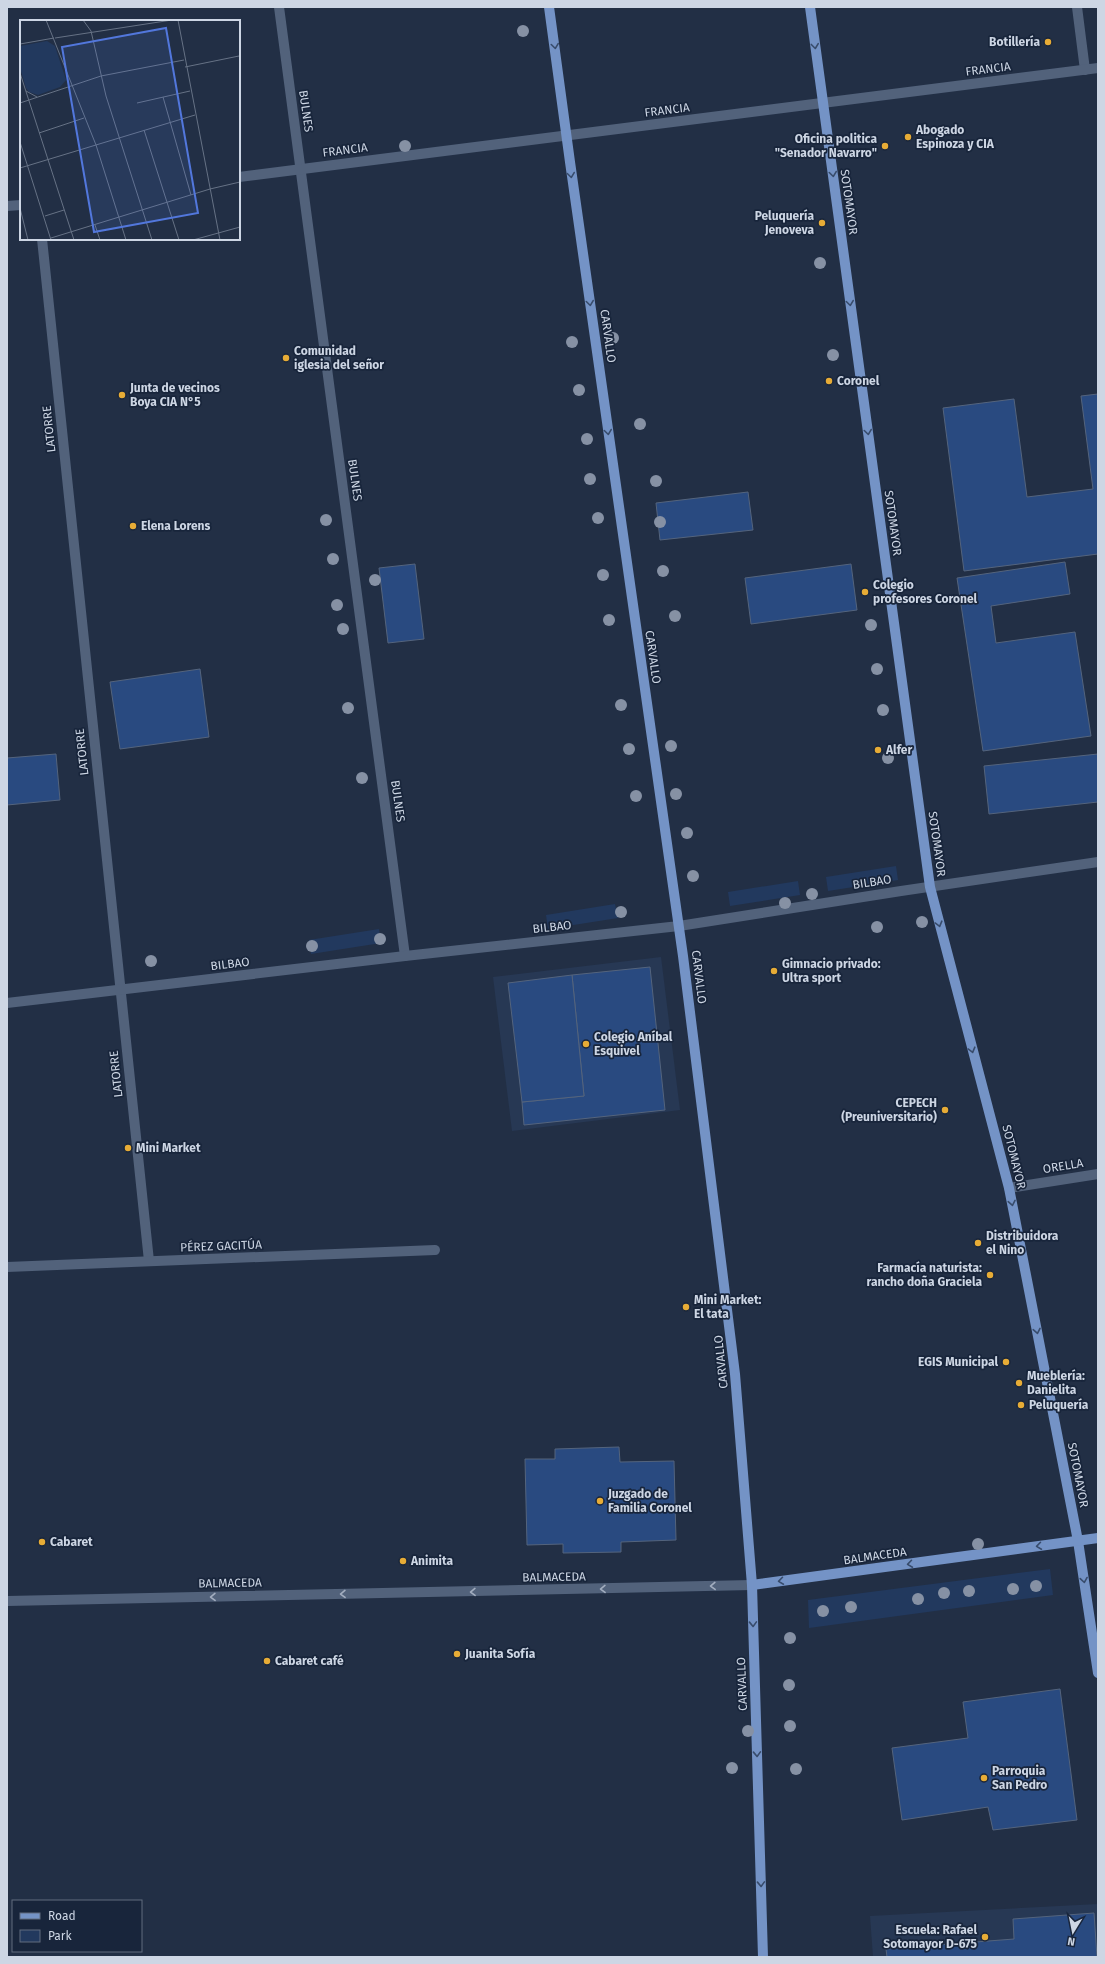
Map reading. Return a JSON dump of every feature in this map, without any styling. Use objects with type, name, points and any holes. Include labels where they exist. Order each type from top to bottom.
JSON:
[{"type":"main road","name":"CARVALLO","points":[[550,7],[566,136],[679,926],[734,1366],[752,1585],[763,1957]]},
{"type":"main road","name":"SOTOMAYOR","points":[[810,7],[930,886],[1009,1188],[1078,1541],[1098,1673]]},
{"type":"main road","name":"BALMACEDA","points":[[752,1585],[1098,1538]]},
{"type":"street","name":"BULNES","points":[[279,7],[405,956]]},
{"type":"street","points":[[1077,7],[1085,70]]},
{"type":"street","name":"FRANCIA","points":[[240,177],[1098,68]]},
{"type":"street","points":[[7,206],[20,204]]},
{"type":"street","name":"LATORRE","points":[[42,240],[149,1262]]},
{"type":"street","name":"BILBAO","points":[[7,1003],[405,956],[679,926],[930,886],[1098,862]]},
{"type":"street","name":"ORELLA","points":[[1009,1188],[1098,1174]]},
{"type":"street","name":"PÉREZ GACITÚA","points":[[7,1267],[435,1250]]},
{"type":"street","name":"BALMACEDA","points":[[7,1601],[752,1585]]},
{"type":"shaded area","name":"Colegio Aníbal Esquivel","points":[[661,957],[680,1110],[512,1131],[493,977]]},
{"type":"shaded area","name":"Escuela: Rafael Sotomayor D-675","points":[[1098,1904],[1098,1957],[873,1957],[870,1916]]},
{"type":"green space","points":[[896,866],[898,880],[828,891],[826,877]]},
{"type":"green space","points":[[798,881],[800,895],[730,906],[728,892]]},
{"type":"green space","points":[[615,904],[618,918],[548,929],[546,915]]},
{"type":"green space","points":[[379,929],[381,943],[311,954],[309,940]]},
{"type":"green space","points":[[1050,1569],[1053,1595],[809,1628],[808,1600]]},
{"type":"building","points":[[1098,394],[1098,554],[964,571],[943,408],[1014,399],[1027,497],[1093,489],[1081,396]]},
{"type":"building","points":[[748,492],[753,530],[660,540],[656,503]]},
{"type":"building","points":[[1065,562],[1070,594],[991,606],[996,643],[1075,632],[1091,736],[983,751],[957,578]]},
{"type":"building","points":[[415,564],[424,639],[388,643],[379,568]]},
{"type":"building","points":[[851,564],[857,610],[751,624],[745,578]]},
{"type":"building","points":[[200,669],[209,737],[120,749],[110,682]]},
{"type":"building","points":[[56,754],[60,800],[7,805],[7,758]]},
{"type":"building","points":[[1098,754],[1098,802],[989,814],[984,766]]},
{"type":"building","points":[[650,967],[665,1110],[524,1125],[522,1102],[584,1096],[572,975]]},
{"type":"building","points":[[572,975],[584,1096],[522,1102],[508,983]]},
{"type":"building","name":"Juzgado de Familia Coronel","points":[[619,1447],[620,1462],[674,1461],[676,1540],[621,1542],[621,1552],[563,1553],[563,1544],[527,1545],[525,1459],[555,1459],[555,1449]]},
{"type":"building","name":"Parroquia San Pedro","points":[[1060,1689],[1077,1820],[993,1830],[988,1807],[902,1820],[892,1748],[968,1738],[963,1702]]},
{"type":"building","points":[[1094,1913],[1097,1957],[887,1957],[886,1949],[1014,1939],[1013,1919]]},
{"type":"place","name":"Botillería","points":[[1048,42]]},
{"type":"place","name":"Abogado Espinoza y CIA","points":[[908,137]]},
{"type":"place","name":"Oficina politica \"Senador Navarro\"","points":[[885,146]]},
{"type":"place","name":"Peluquería Jenoveva","points":[[822,223]]},
{"type":"place","name":"Comunidad iglesia del señor","points":[[286,358]]},
{"type":"place","name":"Coronel","points":[[829,381]]},
{"type":"place","name":"Junta de vecinos Boya CIA N°5","points":[[122,395]]},
{"type":"place","name":"Elena Lorens","points":[[133,526]]},
{"type":"place","name":"Colegio profesores Coronel","points":[[865,592]]},
{"type":"place","name":"Alfer","points":[[878,750]]},
{"type":"place","name":"Gimnacio privado: Ultra sport","points":[[774,971]]},
{"type":"place","name":"Colegio Aníbal Esquivel","points":[[586,1044]]},
{"type":"place","name":"CEPECH (Preuniversitario)","points":[[945,1110]]},
{"type":"place","name":"Mini Market","points":[[128,1148]]},
{"type":"place","name":"Distribuidora el Nino","points":[[978,1243]]},
{"type":"place","name":"Farmacía naturista: rancho doña Graciela","points":[[990,1275]]},
{"type":"place","name":"Mini Market: El tata","points":[[686,1307]]},
{"type":"place","name":"EGIS Municipal","points":[[1006,1362]]},
{"type":"place","name":"Mueblería: Danielita","points":[[1019,1383]]},
{"type":"place","name":"Peluquería","points":[[1021,1405]]},
{"type":"place","name":"Juzgado de Familia Coronel","points":[[600,1501]]},
{"type":"place","name":"Cabaret","points":[[42,1542]]},
{"type":"place","name":"Animita","points":[[403,1561]]},
{"type":"place","name":"Juanita Sofía","points":[[457,1654]]},
{"type":"place","name":"Cabaret café","points":[[267,1661]]},
{"type":"place","name":"Parroquia San Pedro","points":[[984,1778]]},
{"type":"place","name":"Escuela: Rafael Sotomayor D-675","points":[[985,1937]]}]
